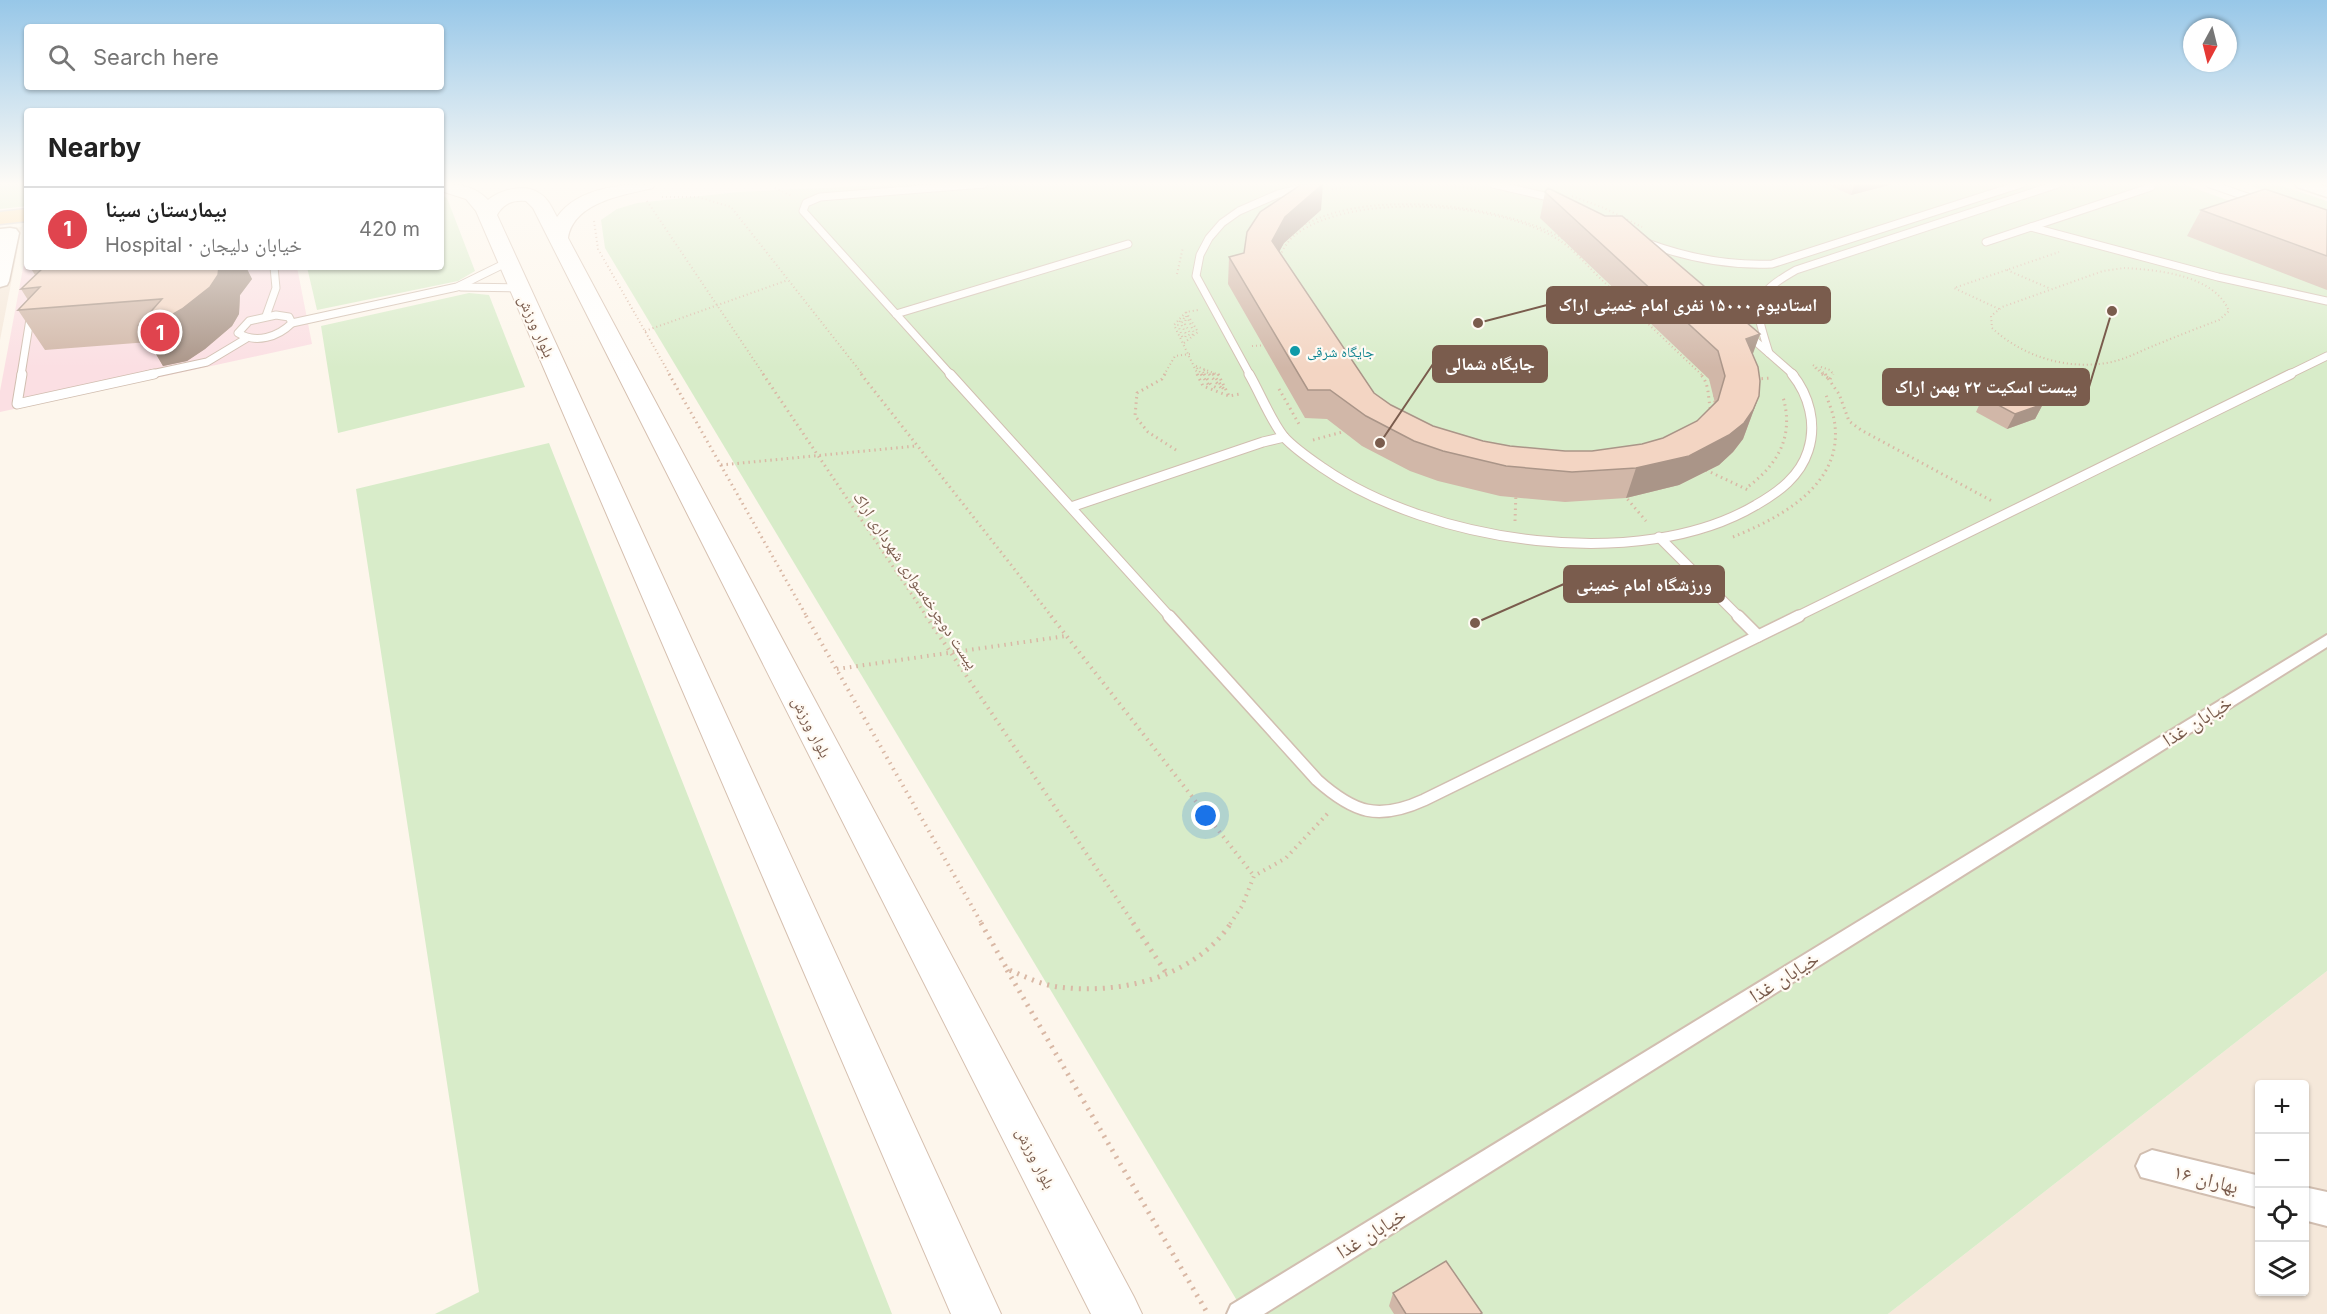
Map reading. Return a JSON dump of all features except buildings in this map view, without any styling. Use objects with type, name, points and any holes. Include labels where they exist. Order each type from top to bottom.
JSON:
[{"type":"main road","name":"بلوار ورزش","points":[[501,245],[976,1314]]},
{"type":"main road","name":"بلوار ورزش","points":[[562,245],[1117,1314]]},
{"type":"street","points":[[0,281],[7,245]]},
{"type":"street","name":"خیابان غذا","points":[[1240,1314],[2327,640]]},
{"type":"street","name":"بهاران ۱۶","points":[[2152,1166],[2255,1191]]},
{"type":"street","points":[[2309,1204],[2327,1209]]},
{"type":"lane","points":[[834,245],[1317,780],[1340,801],[1373,812],[1400,811],[2327,356]]},
{"type":"lane","points":[[896,314],[1124,245]]},
{"type":"lane","points":[[1204,245],[1200,251],[1196,276],[1284,437],[1323,470],[1377,499],[1442,522],[1514,537],[1588,542],[1659,537],[1716,524],[1740,514],[1767,499],[1792,478],[1802,464],[1812,434],[1811,418],[1801,388],[1791,372],[1734,323]]},
{"type":"lane","points":[[1645,245],[1656,255]]},
{"type":"lane","points":[[1654,245],[1695,260],[1738,266],[1772,264],[1830,245]]},
{"type":"lane","points":[[1769,353],[1756,311],[1759,300],[1771,284],[1796,270],[1871,245]]},
{"type":"lane","points":[[2100,245],[2218,277],[2327,301]]},
{"type":"lane","points":[[266,316],[276,288],[274,270]]},
{"type":"lane","points":[[458,287],[514,275]]},
{"type":"lane","points":[[32,308],[17,404],[207,362],[247,338],[274,335],[292,323],[514,275]]},
{"type":"lane","points":[[247,338],[238,333],[242,325],[266,316],[290,317],[292,323]]},
{"type":"lane","points":[[1071,507],[1263,442],[1284,437]]},
{"type":"lane","points":[[1659,537],[1758,636]]},
{"type":"path","points":[[597,245],[1007,969],[1209,1314]]},
{"type":"path","name":"پیست دوچرخه‌سواری شهرداری اراک","points":[[677,245],[1167,974]]},
{"type":"path","points":[[761,245],[1254,876]]},
{"type":"path","points":[[1177,276],[1178,262],[1184,245]]},
{"type":"path","points":[[1280,245],[1275,251],[1270,270],[1368,423],[1385,436],[1426,457],[1476,472],[1531,481],[1585,482],[1635,475],[1681,458],[1703,441],[1712,430],[1717,418],[1719,405],[1712,379],[1571,245]]},
{"type":"path","points":[[1286,245],[1280,252],[1275,270],[1373,422],[1389,434],[1437,457],[1504,474],[1557,479],[1608,476],[1651,466],[1684,449],[1705,428],[1710,416],[1711,392],[1706,379],[1566,245]]},
{"type":"path","points":[[1999,309],[1954,288],[2078,245]]},
{"type":"path","points":[[1586,260],[1596,258]]},
{"type":"path","points":[[2112,269],[2151,270],[2181,277],[2206,287],[2224,299],[2229,311],[2219,320],[2117,360],[2094,364],[2048,358],[2007,341],[1998,334],[1990,321],[1991,316],[1999,309],[2052,289],[2112,269]]},
{"type":"path","points":[[2007,270],[2052,289]]},
{"type":"path","points":[[645,331],[788,280]]},
{"type":"path","points":[[1273,294],[1284,292]]},
{"type":"path","points":[[1190,302],[1200,321]]},
{"type":"path","points":[[1213,307],[1186,312],[1174,325],[1190,354],[1203,386],[1229,396],[1293,394]]},
{"type":"path","points":[[1184,343],[1198,332],[1186,312]]},
{"type":"path","points":[[1184,343],[1190,333],[1185,324],[1186,312]]},
{"type":"path","points":[[1250,337],[1260,356]]},
{"type":"path","points":[[1235,348],[1279,343]]},
{"type":"path","points":[[1683,351],[1694,350]]},
{"type":"path","points":[[1190,354],[1175,356],[1162,379],[1137,393],[1135,416],[1148,432],[1197,464]]},
{"type":"path","points":[[1195,365],[1206,374],[1211,385],[1229,396]]},
{"type":"path","points":[[1195,365],[1214,373],[1229,396]]},
{"type":"path","points":[[1830,379],[1834,375],[1830,370],[1813,365],[1830,379],[1839,394],[1849,421],[1855,426],[2011,511]]},
{"type":"path","points":[[1754,380],[1774,378],[1771,373]]},
{"type":"path","points":[[1277,384],[1305,433]]},
{"type":"path","points":[[1233,386],[1263,442]]},
{"type":"path","points":[[1724,540],[1760,527],[1790,510],[1816,487],[1833,455],[1836,438],[1835,422],[1823,388]]},
{"type":"path","points":[[1337,393],[1348,393]]},
{"type":"path","points":[[1740,492],[1769,469],[1785,443],[1788,415],[1782,394]]},
{"type":"path","points":[[1320,448],[1312,440],[1354,429]]},
{"type":"path","points":[[721,465],[917,446]]},
{"type":"path","points":[[1681,458],[1692,463]]},
{"type":"path","points":[[1702,468],[1790,510]]},
{"type":"path","points":[[1608,476],[1614,484]]},
{"type":"path","points":[[1514,537],[1516,490]]},
{"type":"path","points":[[1621,491],[1647,522]]},
{"type":"path","points":[[1504,520],[1515,522]]},
{"type":"path","points":[[1636,523],[1656,520]]},
{"type":"path","points":[[837,669],[1066,636]]},
{"type":"path","points":[[1007,969],[1031,980],[1085,989],[1114,988],[1141,983],[1190,963],[1227,932],[1249,896],[1254,876],[1286,858],[1340,801]]},
{"type":"shaded area","points":[[0,245],[18,245],[0,340]]},
{"type":"shaded area","points":[[24,263],[24,270],[298,270],[312,344],[0,412],[0,391]]},
{"type":"shaded area","points":[[2327,971],[2327,1314],[1888,1314]]},
{"type":"green space","points":[[444,245],[465,245],[475,271],[458,281],[317,310],[308,270],[444,270]]},
{"type":"green space","points":[[605,245],[2327,245],[2327,971],[1888,1314],[1245,1314]]},
{"type":"green space","points":[[469,293],[489,295],[525,387],[338,433],[321,326]]},
{"type":"green space","points":[[549,443],[892,1314],[435,1314],[479,1292],[356,489]]},
{"type":"place","name":"پیست اسکیت ۲۲ بهمن اراک","points":[[2112,311]]},
{"type":"place","name":"استادیوم ۱۵۰۰۰ نفری امام خمینی اراک","points":[[1478,323]]},
{"type":"place","name":"بیمارستان سینا","points":[[160,332]]},
{"type":"place","name":"جایگاه شرقی","points":[[1295,351]]},
{"type":"place","name":"جایگاه شمالی","points":[[1380,443]]},
{"type":"place","name":"ورزشگاه امام خمینی","points":[[1475,623]]}]
